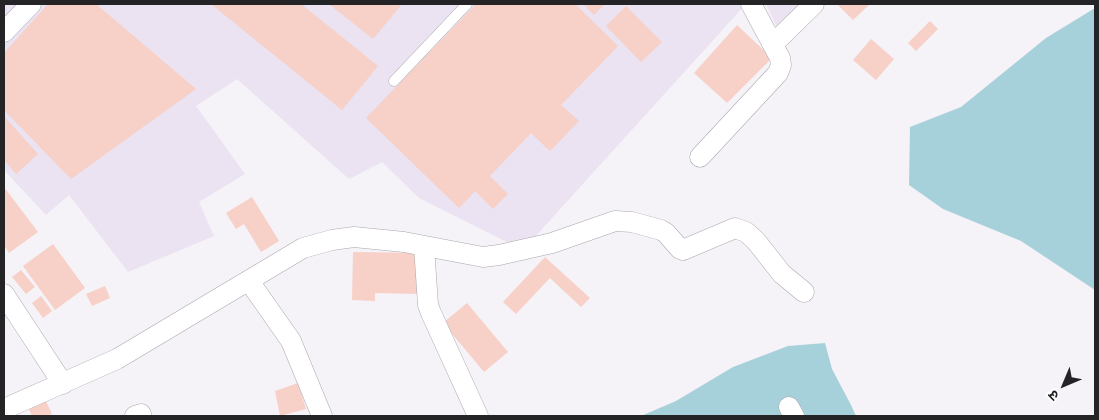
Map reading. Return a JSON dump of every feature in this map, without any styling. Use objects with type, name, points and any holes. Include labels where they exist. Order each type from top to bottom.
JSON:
[{"type":"street","points":[[4,32],[31,4]]},
{"type":"street","points":[[700,157],[778,73],[781,66],[780,58],[751,4]]},
{"type":"street","points":[[773,44],[814,4]]},
{"type":"street","points":[[4,409],[116,359],[303,248],[332,240],[354,237],[404,242],[483,257],[552,243],[607,223],[632,222],[661,230],[683,250],[734,228],[746,232],[756,241],[782,274],[804,292]]},
{"type":"street","points":[[424,246],[428,305],[478,416]]},
{"type":"street","points":[[249,281],[290,341],[322,416]]},
{"type":"street","points":[[4,294],[63,384]]},
{"type":"lane","points":[[394,81],[467,4]]},
{"type":"shaded area","points":[[4,4],[746,4],[523,250],[419,198],[382,162],[349,179],[237,79],[196,106],[245,174],[199,202],[214,236],[128,272],[69,195],[46,215],[4,170]]},
{"type":"shaded area","points":[[766,4],[826,4],[785,44]]},
{"type":"water","points":[[1095,8],[1095,290],[1021,241],[943,209],[909,185],[910,127],[961,107],[1046,38]]},
{"type":"water","points":[[825,343],[832,369],[856,416],[641,416],[676,401],[733,367],[788,346]]},
{"type":"building","points":[[48,4],[96,4],[196,89],[71,179],[4,110],[4,53]]},
{"type":"building","points":[[211,4],[301,4],[378,66],[342,110]]},
{"type":"building","points":[[329,4],[402,4],[373,39]]},
{"type":"building","points":[[476,4],[575,4],[618,46],[561,105],[579,121],[550,151],[531,133],[490,176],[508,194],[493,209],[475,191],[459,208],[366,118]]},
{"type":"building","points":[[583,4],[605,4],[594,15]]},
{"type":"building","points":[[837,4],[870,4],[853,20]]},
{"type":"building","points":[[626,6],[662,42],[641,62],[606,26]]},
{"type":"building","points":[[930,21],[938,29],[916,51],[908,43]]},
{"type":"building","points":[[737,25],[772,58],[727,103],[694,73]]},
{"type":"building","points":[[871,39],[894,59],[876,80],[853,60]]},
{"type":"building","points":[[4,116],[38,154],[16,174],[4,160]]},
{"type":"building","points":[[4,187],[38,232],[9,253],[4,245]]},
{"type":"building","points":[[252,197],[279,241],[261,252],[244,224],[236,229],[226,213]]},
{"type":"building","points":[[53,244],[85,288],[55,310],[23,266]]},
{"type":"building","points":[[353,252],[422,253],[421,294],[375,293],[375,301],[352,300]]},
{"type":"building","points":[[545,257],[590,298],[581,307],[550,278],[516,314],[503,302]]},
{"type":"building","points":[[21,270],[35,287],[26,294],[12,277]]},
{"type":"building","points":[[105,286],[110,298],[92,306],[86,294]]},
{"type":"building","points":[[41,296],[52,311],[43,318],[32,303]]},
{"type":"building","points":[[467,303],[508,352],[484,372],[443,323]]},
{"type":"building","points":[[298,383],[306,409],[280,416],[275,391]]},
{"type":"building","points":[[44,397],[52,414],[32,416],[27,405]]}]
